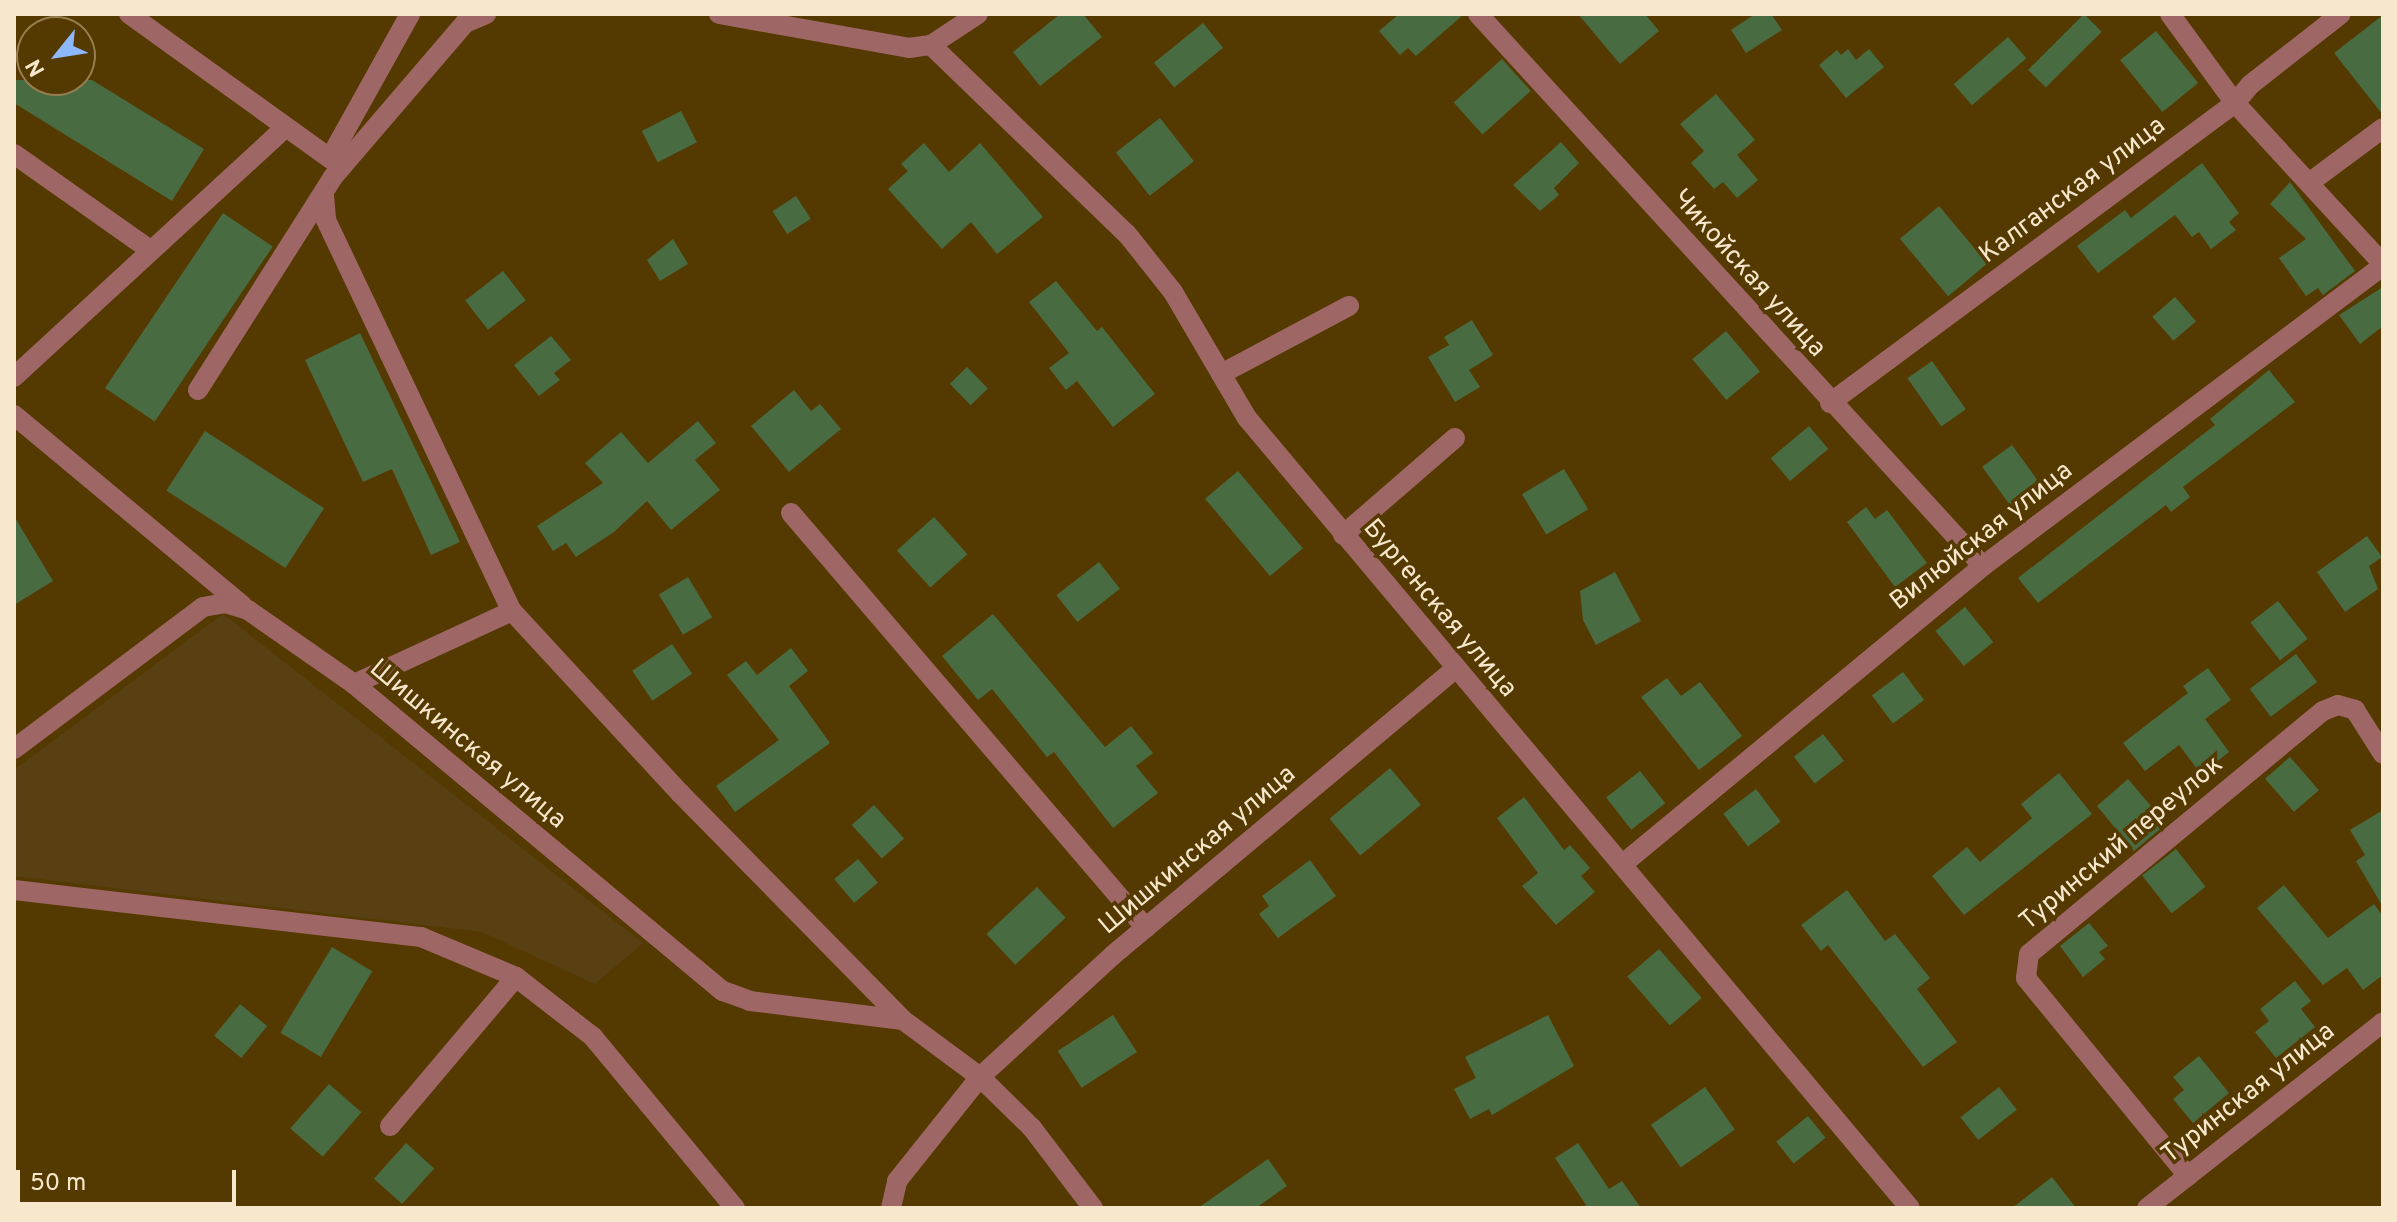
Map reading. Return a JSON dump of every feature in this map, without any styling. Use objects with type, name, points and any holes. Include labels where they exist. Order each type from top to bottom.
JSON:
[{"type":"street","points":[[129,14],[336,162]]},
{"type":"street","points":[[198,390],[324,195],[336,162],[410,14]]},
{"type":"street","points":[[336,162],[465,23],[486,14]]},
{"type":"street","points":[[719,14],[909,48],[931,45],[978,14]]},
{"type":"street","name":"Чикойская улица","points":[[1478,14],[1830,403],[1983,566]]},
{"type":"street","points":[[2170,14],[2235,103],[2383,265]]},
{"type":"street","name":"Калганская улица","points":[[1830,403],[2235,103],[2250,85],[2341,14]]},
{"type":"street","name":"Бургенская улица","points":[[931,45],[1127,234],[1173,292],[1247,418],[1454,670],[1624,863],[1910,1208]]},
{"type":"street","points":[[14,377],[286,127]]},
{"type":"street","points":[[2309,183],[2383,128]]},
{"type":"street","points":[[14,154],[150,250]]},
{"type":"street","name":"Шишкинская улица","points":[[324,195],[326,220],[512,611],[680,793],[903,1020],[980,1077],[1032,1128],[1093,1208]]},
{"type":"street","name":"Вилюйская улица","points":[[1624,863],[1983,566],[2383,265]]},
{"type":"street","points":[[1221,374],[1349,306]]},
{"type":"street","points":[[14,415],[248,610]]},
{"type":"street","points":[[1343,535],[1455,438]]},
{"type":"street","points":[[791,513],[1146,928]]},
{"type":"street","name":"Шишкинская улица","points":[[14,749],[203,607],[225,603],[248,610],[354,684],[723,991],[750,1001],[903,1020]]},
{"type":"street","points":[[354,684],[512,611]]},
{"type":"street","name":"Шишкинская улица","points":[[891,1208],[897,1181],[980,1077],[1146,928],[1454,670]]},
{"type":"street","name":"Туринский переулок","points":[[2188,1176],[2026,978],[2029,954],[2323,711],[2338,705],[2355,710],[2383,754]]},
{"type":"street","points":[[14,890],[421,937],[516,977],[593,1037],[735,1208]]},
{"type":"street","points":[[390,1126],[516,977]]},
{"type":"street","name":"Туринская улица","points":[[2147,1208],[2383,1022]]},
{"type":"shaded area","points":[[223,614],[643,943],[595,984],[482,932],[14,876],[14,770]]},
{"type":"building","points":[[1060,14],[1083,14],[1102,37],[1040,86],[1013,52]]},
{"type":"building","points":[[1399,14],[1464,14],[1416,56],[1408,48],[1400,55],[1379,31]]},
{"type":"building","points":[[1578,14],[1645,14],[1659,31],[1620,64]]},
{"type":"building","points":[[1755,14],[1771,14],[1782,30],[1746,53],[1731,30]]},
{"type":"building","points":[[2084,14],[2102,32],[2046,88],[2028,70]]},
{"type":"building","points":[[2383,15],[2383,115],[2334,53]]},
{"type":"building","points":[[1203,23],[1223,48],[1174,88],[1154,63]]},
{"type":"building","points":[[2156,31],[2198,83],[2162,112],[2120,60]]},
{"type":"building","points":[[2008,37],[2026,58],[1972,105],[1954,84]]},
{"type":"building","points":[[1848,49],[1856,60],[1869,49],[1884,67],[1846,98],[1819,65],[1837,50],[1841,55]]},
{"type":"building","points":[[1502,59],[1531,91],[1482,134],[1454,102]]},
{"type":"building","points":[[14,80],[16,96],[96,96],[96,82],[204,149],[172,201],[14,103]]},
{"type":"building","points":[[1716,94],[1755,140],[1737,155],[1758,180],[1737,198],[1723,182],[1714,189],[1691,163],[1704,151],[1680,124]]},
{"type":"building","points":[[681,111],[697,142],[658,162],[642,131]]},
{"type":"building","points":[[1160,118],[1194,161],[1150,196],[1116,152]]},
{"type":"building","points":[[1561,142],[1579,163],[1554,188],[1559,195],[1540,211],[1513,185]]},
{"type":"building","points":[[924,143],[949,172],[980,143],[1043,217],[997,254],[971,222],[942,249],[888,189],[908,171],[901,164]]},
{"type":"building","points":[[2202,163],[2239,213],[2229,222],[2236,230],[2211,249],[2199,232],[2192,237],[2175,215],[2098,273],[2077,246],[2125,210],[2131,218]]},
{"type":"building","points":[[2290,182],[2355,271],[2323,295],[2318,288],[2306,296],[2279,258],[2306,239],[2270,204]]},
{"type":"building","points":[[796,196],[811,219],[787,234],[773,211]]},
{"type":"building","points":[[1939,206],[1987,263],[1948,296],[1900,239]]},
{"type":"building","points":[[223,213],[273,247],[155,421],[105,388]]},
{"type":"building","points":[[673,239],[688,264],[660,281],[647,260]]},
{"type":"building","points":[[503,271],[526,300],[488,330],[465,301]]},
{"type":"building","points":[[1056,281],[1097,331],[1102,327],[1155,394],[1113,427],[1077,381],[1066,390],[1049,368],[1069,353],[1029,302]]},
{"type":"building","points":[[2383,287],[2383,326],[2360,344],[2339,315]]},
{"type":"building","points":[[2175,297],[2196,321],[2173,341],[2152,317]]},
{"type":"building","points":[[1472,320],[1493,355],[1469,370],[1480,387],[1455,402],[1428,357],[1449,345],[1444,337]]},
{"type":"building","points":[[1726,331],[1760,372],[1726,400],[1692,359]]},
{"type":"building","points":[[360,333],[460,542],[431,555],[392,469],[363,482],[305,360]]},
{"type":"building","points":[[551,336],[571,360],[554,373],[560,380],[539,396],[514,365]]},
{"type":"building","points":[[1932,361],[1966,409],[1941,427],[1907,378]]},
{"type":"building","points":[[967,367],[988,389],[971,405],[950,384]]},
{"type":"building","points":[[2269,370],[2295,402],[2183,487],[2190,497],[2171,512],[2166,505],[2038,603],[2018,578],[2215,425],[2210,419]]},
{"type":"building","points":[[794,390],[811,411],[820,404],[841,429],[789,472],[751,426]]},
{"type":"building","points":[[698,421],[716,443],[695,460],[720,490],[671,530],[647,501],[614,532],[576,557],[566,543],[553,551],[537,526],[603,483],[585,463],[621,432],[648,463]]},
{"type":"building","points":[[1809,426],[1828,449],[1790,481],[1771,458]]},
{"type":"building","points":[[205,431],[324,508],[285,568],[166,491]]},
{"type":"building","points":[[2012,445],[2043,487],[2013,509],[1982,467]]},
{"type":"building","points":[[1564,469],[1588,509],[1546,535],[1522,494]]},
{"type":"building","points":[[1238,471],[1303,548],[1270,576],[1205,499]]},
{"type":"building","points":[[1866,507],[1875,519],[1887,510],[1927,563],[1895,587],[1847,522]]},
{"type":"building","points":[[14,516],[53,581],[14,605]]},
{"type":"building","points":[[934,517],[967,554],[930,588],[897,550]]},
{"type":"building","points":[[2367,536],[2382,557],[2369,566],[2378,589],[2345,612],[2317,572]]},
{"type":"building","points":[[1099,562],[1120,589],[1077,622],[1056,595]]},
{"type":"building","points":[[1615,572],[1641,621],[1596,645],[1583,620],[1580,591]]},
{"type":"building","points":[[688,577],[712,617],[683,635],[659,595]]},
{"type":"building","points":[[2278,601],[2308,639],[2280,660],[2250,623]]},
{"type":"building","points":[[1965,607],[1993,642],[1964,666],[1935,631]]},
{"type":"building","points":[[993,614],[1105,747],[1131,726],[1153,753],[1136,766],[1158,793],[1113,828],[1054,752],[1047,757],[992,689],[978,700],[942,656]]},
{"type":"building","points":[[672,644],[692,674],[652,701],[632,671]]},
{"type":"building","points":[[791,648],[808,671],[789,686],[830,743],[735,812],[716,786],[779,740],[727,675],[746,661],[757,675]]},
{"type":"building","points":[[2296,654],[2317,682],[2271,717],[2250,689]]},
{"type":"building","points":[[2208,668],[2231,700],[2205,719],[2229,752],[2201,774],[2179,745],[2145,771],[2123,743],[2188,693],[2183,686]]},
{"type":"building","points":[[1903,672],[1924,700],[1893,723],[1872,695]]},
{"type":"building","points":[[1667,678],[1681,696],[1700,682],[1742,736],[1699,770],[1641,697]]},
{"type":"building","points":[[1823,734],[1844,761],[1815,784],[1794,757]]},
{"type":"building","points":[[2290,757],[2319,790],[2294,812],[2265,779]]},
{"type":"building","points":[[1390,768],[1421,805],[1360,856],[1329,819]]},
{"type":"building","points":[[1640,771],[1665,803],[1631,830],[1606,797]]},
{"type":"building","points":[[2059,773],[2092,814],[1964,915],[1932,876],[1967,847],[1980,862],[2032,818],[2021,804]]},
{"type":"building","points":[[2128,779],[2157,813],[2152,817],[2160,829],[2134,851],[2097,806]]},
{"type":"building","points":[[1756,789],[1781,822],[1748,846],[1723,814]]},
{"type":"building","points":[[1524,797],[1564,850],[1570,845],[1590,868],[1581,876],[1595,892],[1556,925],[1522,886],[1538,873],[1497,818]]},
{"type":"building","points":[[874,805],[904,838],[882,859],[852,825]]},
{"type":"building","points":[[2383,810],[2383,907],[2356,861],[2365,855],[2350,830]]},
{"type":"building","points":[[2176,849],[2206,887],[2172,913],[2142,875]]},
{"type":"building","points":[[858,859],[878,883],[854,903],[834,879]]},
{"type":"building","points":[[1310,860],[1336,896],[1278,938],[1259,914],[1269,906],[1262,896]]},
{"type":"building","points":[[2284,885],[2328,938],[2374,904],[2383,916],[2383,975],[2363,990],[2347,968],[2323,985],[2257,908]]},
{"type":"building","points":[[1037,887],[1066,918],[1015,965],[987,934]]},
{"type":"building","points":[[1847,890],[1885,941],[1895,934],[1930,978],[1917,989],[1957,1042],[1923,1067],[1828,945],[1821,951],[1801,925]]},
{"type":"building","points":[[2089,923],[2108,946],[2099,952],[2105,959],[2083,977],[2060,946]]},
{"type":"building","points":[[332,947],[372,971],[321,1057],[280,1033]]},
{"type":"building","points":[[1659,949],[1702,998],[1670,1026],[1627,977]]},
{"type":"building","points":[[2295,981],[2311,1001],[2301,1009],[2315,1027],[2276,1058],[2255,1032],[2269,1021],[2260,1009]]},
{"type":"building","points":[[240,1004],[267,1026],[241,1058],[214,1036]]},
{"type":"building","points":[[1113,1015],[1137,1052],[1082,1088],[1058,1051]]},
{"type":"building","points":[[1548,1015],[1574,1066],[1492,1115],[1489,1109],[1470,1119],[1454,1089],[1476,1078],[1465,1057]]},
{"type":"building","points":[[2199,1056],[2229,1093],[2193,1123],[2173,1099],[2184,1090],[2173,1077]]},
{"type":"building","points":[[329,1084],[361,1112],[323,1157],[290,1129]]},
{"type":"building","points":[[1705,1087],[1735,1130],[1681,1167],[1651,1125]]},
{"type":"building","points":[[1999,1087],[2017,1110],[1978,1140],[1960,1117]]},
{"type":"building","points":[[1808,1116],[1826,1138],[1794,1164],[1776,1142]]},
{"type":"building","points":[[406,1143],[434,1168],[402,1204],[374,1179]]},
{"type":"building","points":[[1578,1143],[1609,1189],[1622,1181],[1641,1208],[1580,1208],[1586,1205],[1555,1158]]},
{"type":"building","points":[[1268,1159],[1287,1186],[1256,1208],[1198,1208]]},
{"type":"building","points":[[2052,1177],[2076,1208],[2012,1208]]}]
